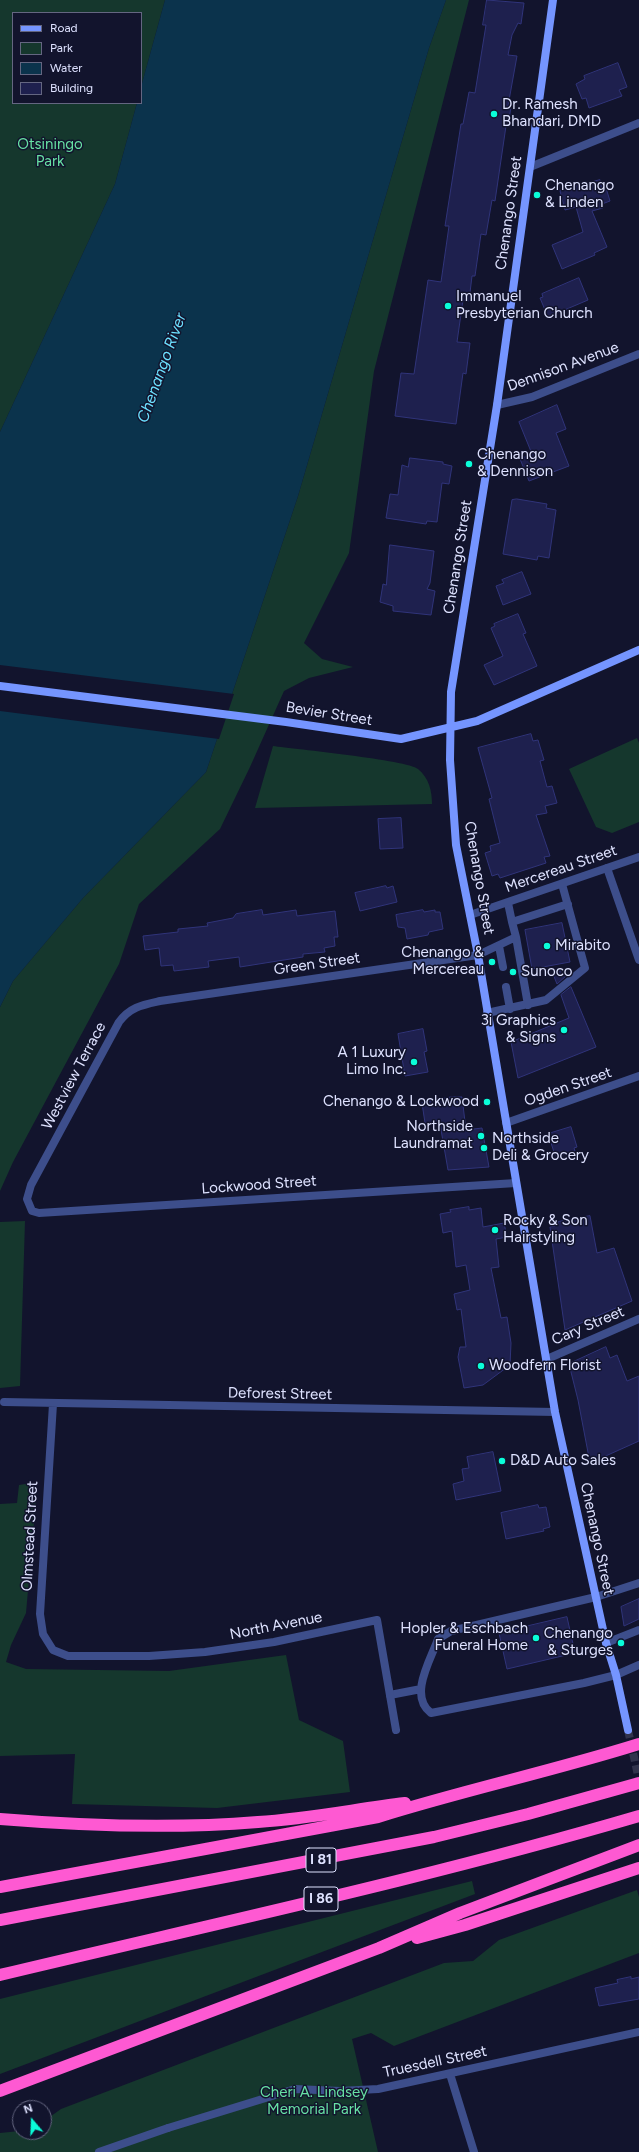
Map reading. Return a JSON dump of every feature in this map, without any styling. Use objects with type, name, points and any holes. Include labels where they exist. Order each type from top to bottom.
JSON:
[{"type":"highway","points":[[0,1887],[378,1817],[435,1799],[561,1767],[639,1744]]},
{"type":"highway","name":"I 81","points":[[0,1920],[434,1837],[528,1814],[639,1783]]},
{"type":"highway","points":[[0,1819],[127,1826],[229,1824],[287,1820],[435,1799]]},
{"type":"highway","name":"I 86","points":[[1,1975],[430,1873],[571,1836],[639,1816]]},
{"type":"highway","points":[[0,2091],[379,1948],[460,1913],[639,1845]]},
{"type":"highway","points":[[379,1948],[465,1925],[639,1868]]},
{"type":"street","name":"Chenango Street","points":[[553,0],[497,405],[451,692],[450,760],[456,845],[478,956],[555,1412],[606,1643],[616,1675],[628,1730]]},
{"type":"street","points":[[530,167],[639,123]]},
{"type":"street","name":"Dennison Avenue","points":[[497,405],[532,397],[639,354]]},
{"type":"street","name":"Bevier Street","points":[[0,686],[286,722],[401,739],[477,721],[639,650]]},
{"type":"street","name":"Mercereau Street","points":[[470,915],[639,857]]},
{"type":"street","points":[[607,868],[639,960]]},
{"type":"street","points":[[487,1013],[546,1000],[586,968],[562,884]]},
{"type":"street","points":[[508,903],[516,937],[528,1005]]},
{"type":"street","points":[[512,922],[568,904]]},
{"type":"street","name":"Green Street","points":[[160,1001],[478,956],[516,937]]},
{"type":"street","points":[[499,946],[503,967]]},
{"type":"street","points":[[506,987],[510,1009]]},
{"type":"street","name":"Westview Terrace","points":[[31,1185],[119,1022],[126,1012],[136,1006],[160,1001]]},
{"type":"street","name":"Ogden Street","points":[[506,1123],[639,1076]]},
{"type":"street","name":"Lockwood Street","points":[[31,1185],[27,1199],[32,1211],[39,1213],[516,1183]]},
{"type":"street","name":"Cary Street","points":[[547,1359],[639,1319]]},
{"type":"street","name":"Deforest Street","points":[[4,1402],[555,1412]]},
{"type":"street","name":"Olmstead Street","points":[[53,1404],[40,1614],[43,1634],[53,1650],[68,1656]]},
{"type":"street","points":[[639,1583],[596,1597],[451,1631],[442,1636],[438,1639],[421,1689],[423,1705],[431,1712],[616,1675],[639,1665]]},
{"type":"street","name":"North Avenue","points":[[68,1656],[149,1656],[205,1652],[274,1642],[377,1620],[396,1730]]},
{"type":"street","points":[[606,1643],[639,1630]]},
{"type":"street","points":[[390,1695],[421,1689]]},
{"type":"street","name":"Truesdell Street","points":[[99,2152],[168,2128],[296,2089],[340,2091],[378,2089],[639,2032]]},
{"type":"street","points":[[450,2074],[474,2152]]},
{"type":"green space","name":"Otsiningo Park","points":[[0,0],[165,0],[142,83],[142,12],[12,12],[12,104],[137,104],[115,184],[0,432]]},
{"type":"green space","points":[[446,0],[469,0],[374,371],[349,553],[304,643],[322,659],[353,667],[309,678],[284,691],[220,829],[139,904],[119,964],[13,1162],[0,1191],[0,1007],[13,981],[83,898],[206,772],[298,496],[429,48]]},
{"type":"green space","points":[[637,738],[639,743],[639,822],[612,833],[596,827],[569,769]]},
{"type":"green space","points":[[273,746],[394,762],[410,766],[418,769],[425,776],[431,794],[432,804],[255,808]]},
{"type":"green space","points":[[25,1221],[20,1386],[0,1388],[0,1222]]},
{"type":"green space","points":[[32,1483],[37,1488],[26,1613],[11,1645],[6,1662],[26,1669],[169,1671],[286,1655],[299,1720],[343,1741],[350,1792],[217,1808],[72,1804],[75,1754],[0,1756],[0,1504],[17,1503],[19,1485]]},
{"type":"green space","points":[[472,1881],[475,1894],[0,2074],[0,1999]]},
{"type":"green space","name":"Cheri A. Lindsey Memorial Park","points":[[637,1890],[639,1897],[639,1953],[394,2046],[371,2033],[352,2039],[378,2152],[0,2152],[0,2133],[12,2132],[12,2140],[52,2140],[52,2115],[61,2109],[444,1963],[473,1961],[499,1940]]},
{"type":"water","name":"Chenango River","points":[[165,0],[446,0],[429,48],[298,496],[206,772],[83,898],[13,981],[0,1007],[0,432],[115,184],[137,104],[142,104],[142,83]]},
{"type":"pier","points":[[0,665],[234,694],[219,739],[0,711]]},
{"type":"building","points":[[487,0],[524,3],[521,24],[518,23],[512,35],[508,55],[517,56],[508,106],[511,107],[508,126],[506,126],[495,201],[492,200],[486,235],[481,234],[475,276],[472,276],[469,301],[463,300],[457,342],[470,343],[466,374],[463,373],[456,424],[395,416],[401,373],[414,374],[428,280],[441,282],[449,226],[445,226],[461,124],[463,124],[469,92],[475,93],[486,25],[483,25]]},
{"type":"building","points":[[618,63],[627,87],[619,90],[622,96],[589,108],[586,98],[582,99],[576,84],[585,79],[584,76]]},
{"type":"building","points":[[600,180],[602,189],[606,188],[610,201],[602,204],[603,208],[592,211],[607,247],[594,253],[595,255],[562,269],[552,245],[583,232],[576,207],[565,210],[560,191]]},
{"type":"building","points":[[579,278],[588,300],[548,317],[540,298],[543,297],[542,294]]},
{"type":"building","points":[[557,405],[566,429],[556,433],[569,466],[529,481],[520,459],[532,454],[519,422]]},
{"type":"building","points":[[410,458],[443,462],[443,464],[452,466],[449,484],[442,483],[437,522],[427,521],[426,524],[386,518],[390,494],[398,495],[402,465],[408,467]]},
{"type":"building","points":[[517,499],[547,504],[546,508],[556,510],[549,558],[538,556],[537,560],[503,554],[512,500]]},
{"type":"building","points":[[390,545],[434,551],[430,583],[427,589],[435,591],[431,615],[393,611],[393,606],[380,602],[383,584],[386,585]]},
{"type":"building","points":[[522,572],[531,594],[503,605],[496,586],[504,583],[502,580]]},
{"type":"building","points":[[518,614],[526,633],[523,634],[537,666],[494,685],[484,665],[503,656],[491,628],[495,626],[494,624]]},
{"type":"building","points":[[531,734],[533,741],[538,740],[544,760],[540,761],[547,787],[552,786],[557,803],[545,806],[547,813],[536,815],[550,856],[544,857],[546,863],[500,878],[498,874],[492,876],[485,853],[491,851],[490,846],[500,843],[489,799],[492,798],[478,748]]},
{"type":"building","points":[[401,818],[403,848],[380,849],[378,819]]},
{"type":"building","points":[[386,886],[387,888],[393,886],[397,902],[360,911],[355,893]]},
{"type":"building","points":[[262,910],[263,915],[296,910],[297,916],[335,911],[338,937],[334,937],[335,946],[324,948],[325,952],[303,954],[303,957],[240,967],[239,957],[208,961],[209,967],[174,971],[173,965],[161,966],[159,948],[145,950],[143,936],[178,932],[178,929],[208,926],[207,923],[233,918],[236,914]]},
{"type":"building","points":[[423,910],[424,912],[435,910],[435,912],[440,912],[443,929],[429,932],[428,935],[407,939],[405,928],[398,927],[396,915]]},
{"type":"building","name":"Mirabito","points":[[562,923],[570,962],[532,969],[525,930]]},
{"type":"building","points":[[564,970],[566,976],[557,984],[553,974]]},
{"type":"building","name":"3i Graphics & Signs","points":[[571,987],[596,1047],[518,1078],[511,1042],[569,1018],[561,995]]},
{"type":"building","name":"A 1 Luxury Limo Inc.","points":[[423,1029],[427,1051],[424,1052],[428,1072],[405,1076],[398,1034]]},
{"type":"building","points":[[451,1097],[462,1097],[466,1130],[482,1128],[489,1167],[448,1170],[440,1124],[425,1123],[422,1103]]},
{"type":"building","points":[[571,1127],[577,1147],[574,1148],[575,1151],[559,1156],[558,1154],[555,1155],[548,1134]]},
{"type":"building","points":[[469,1207],[469,1210],[481,1208],[483,1227],[504,1223],[507,1237],[496,1239],[499,1267],[491,1268],[501,1318],[507,1317],[511,1343],[510,1365],[483,1385],[464,1388],[458,1357],[460,1347],[466,1347],[461,1309],[457,1310],[454,1294],[470,1290],[466,1265],[456,1267],[452,1231],[443,1233],[440,1214],[451,1212],[450,1210]]},
{"type":"building","points":[[590,1216],[597,1253],[614,1248],[632,1301],[565,1330],[550,1227],[558,1225],[558,1222]]},
{"type":"building","points":[[606,1347],[610,1358],[617,1355],[627,1381],[639,1376],[639,1441],[590,1463],[578,1400],[569,1364]]},
{"type":"building","points":[[493,1452],[501,1491],[456,1500],[453,1484],[464,1481],[462,1469],[469,1468],[467,1457]]},
{"type":"building","points":[[538,1505],[539,1508],[546,1507],[550,1527],[543,1529],[544,1531],[506,1539],[501,1513]]},
{"type":"building","points":[[639,1599],[639,1619],[624,1626],[621,1607]]},
{"type":"building","name":"Hopler & Eschbach Funeral Home","points":[[567,1617],[575,1653],[507,1669],[499,1633]]},
{"type":"building","points":[[631,1977],[631,1979],[639,1977],[639,1999],[599,2006],[595,1988],[618,1983],[617,1980]]},
{"type":"tunnel","points":[[628,1730],[639,1780]]},
{"type":"place","name":"Dr. Ramesh Bhandari, DMD","points":[[494,114]]},
{"type":"place","name":"Chenango & Linden","points":[[537,195]]},
{"type":"place","name":"Immanuel Presbyterian Church","points":[[448,306]]},
{"type":"place","name":"Chenango & Dennison","points":[[469,464]]},
{"type":"place","name":"Mirabito","points":[[547,946]]},
{"type":"place","name":"Chenango & Mercereau","points":[[492,962]]},
{"type":"place","name":"Sunoco","points":[[513,972]]},
{"type":"place","name":"3i Graphics & Signs","points":[[564,1030]]},
{"type":"place","name":"A 1 Luxury Limo Inc.","points":[[414,1062]]},
{"type":"place","name":"Chenango & Lockwood","points":[[487,1102]]},
{"type":"place","name":"Northside Laundramat","points":[[481,1136]]},
{"type":"place","name":"Northside Deli & Grocery","points":[[484,1148]]},
{"type":"place","name":"Rocky & Son Hairstyling","points":[[495,1230]]},
{"type":"place","name":"Woodfern Florist","points":[[481,1366]]},
{"type":"place","name":"D&D Auto Sales","points":[[502,1461]]},
{"type":"place","name":"Hopler & Eschbach Funeral Home","points":[[536,1638]]},
{"type":"place","name":"Chenango & Sturges","points":[[621,1643]]}]
